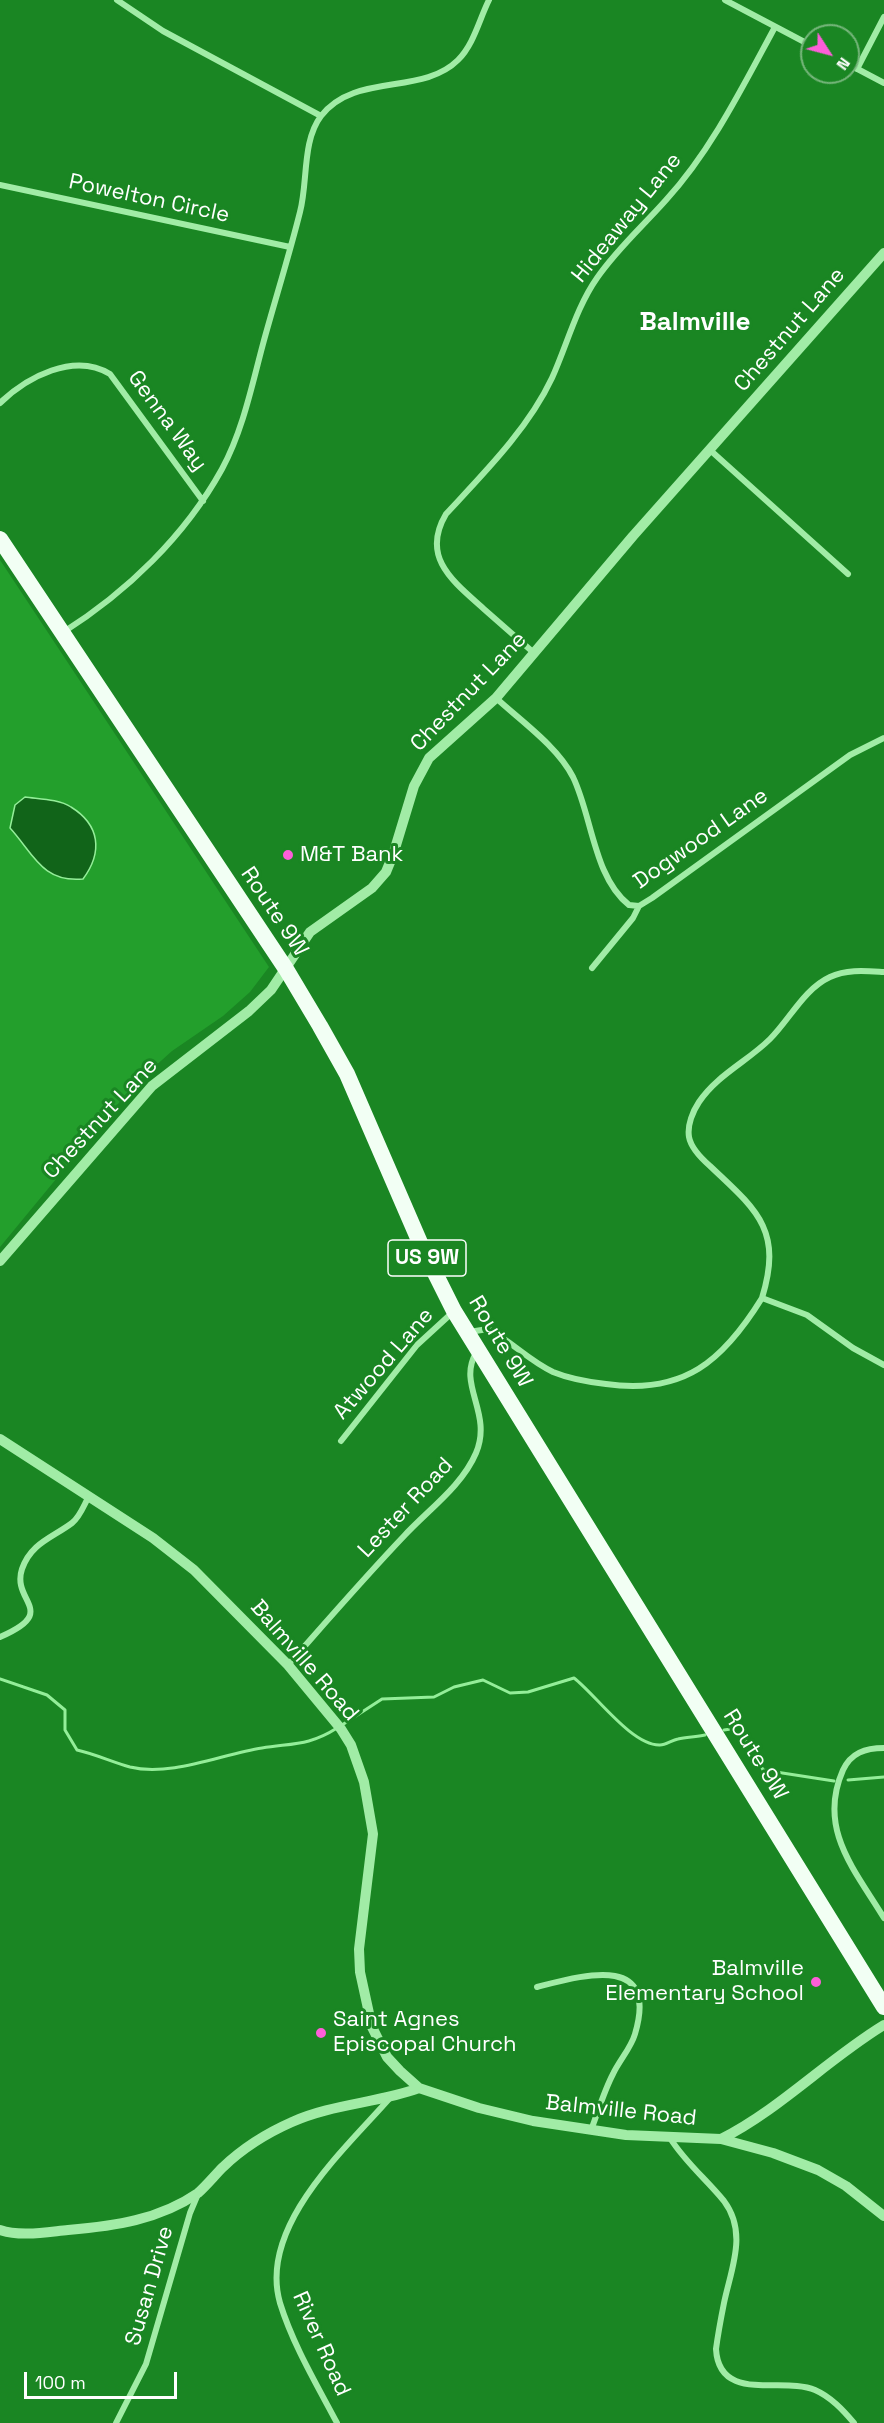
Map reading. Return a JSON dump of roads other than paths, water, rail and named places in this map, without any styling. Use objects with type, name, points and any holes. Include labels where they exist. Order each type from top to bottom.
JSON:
[{"type":"highway","name":"Route 9W","points":[[0,540],[286,969],[347,1074],[420,1245],[454,1311],[884,2007]]},
{"type":"street","points":[[117,0],[163,31],[321,116]]},
{"type":"street","points":[[725,0],[800,40]]},
{"type":"street","points":[[62,633],[97,611],[135,578],[203,501],[223,467],[243,418],[301,212],[309,149],[321,116],[357,92],[416,79],[450,67],[465,52],[487,1]]},
{"type":"street","points":[[860,63],[884,17]]},
{"type":"street","name":"Hideaway Lane","points":[[534,653],[444,570],[436,550],[439,526],[446,514],[507,446],[542,396],[582,303],[595,280],[615,254],[687,174],[742,88],[775,27]]},
{"type":"street","points":[[860,71],[884,83]]},
{"type":"street","name":"Powelton Circle","points":[[0,185],[290,247]]},
{"type":"street","name":"Chestnut Lane","points":[[0,1261],[152,1086],[249,1011],[271,990],[310,932],[372,888],[386,872],[421,770],[447,740],[496,698],[884,253]]},
{"type":"street","name":"Genna Way","points":[[0,403],[24,384],[50,371],[70,367],[99,368],[110,374],[203,501]]},
{"type":"street","points":[[710,450],[848,574]]},
{"type":"street","name":"Dogwood Lane","points":[[496,698],[556,754],[571,774],[611,886],[629,905],[639,906],[850,755],[884,738]]},
{"type":"street","points":[[592,968],[633,918],[639,906]]},
{"type":"street","points":[[468,1332],[488,1329],[552,1371],[573,1378],[615,1386],[674,1382],[688,1376],[714,1357],[743,1327],[762,1298],[770,1267],[769,1240],[762,1223],[742,1196],[695,1150],[689,1138],[693,1113],[709,1090],[761,1048],[822,981],[850,971],[884,972]]},
{"type":"street","points":[[762,1298],[807,1315],[853,1348],[884,1365]]},
{"type":"street","name":"Atwood Lane","points":[[341,1441],[417,1345],[454,1311]]},
{"type":"street","name":"Lester Road","points":[[288,1665],[405,1535],[458,1482],[471,1464],[483,1431],[468,1371],[478,1350]]},
{"type":"street","name":"Balmville Road","points":[[0,1439],[153,1538],[194,1570],[288,1665],[338,1725],[351,1745],[364,1782],[373,1834],[359,1949],[364,1995],[372,2027],[387,2057],[419,2088],[479,2108],[591,2131],[722,2139],[773,2153],[818,2170],[846,2186],[884,2216]]},
{"type":"street","points":[[0,1638],[18,1628],[31,1614],[32,1607],[20,1578],[29,1555],[48,1536],[71,1523],[90,1496]]},
{"type":"street","points":[[884,1748],[859,1752],[848,1760],[836,1791],[834,1810],[836,1834],[844,1853],[884,1918]]},
{"type":"street","points":[[537,1987],[580,1976],[612,1974],[627,1979],[637,1988],[641,2003],[635,2036],[612,2076],[591,2131]]},
{"type":"street","points":[[722,2139],[884,2025]]},
{"type":"street","points":[[1,2232],[26,2233],[108,2226],[161,2213],[200,2191],[236,2156],[258,2140],[293,2122],[323,2111],[389,2099],[419,2088]]},
{"type":"street","name":"River Road","points":[[337,2423],[294,2337],[280,2302],[277,2281],[278,2264],[285,2235],[316,2183],[389,2099]]},
{"type":"street","points":[[670,2137],[680,2154],[723,2201],[732,2215],[736,2232],[734,2262],[716,2349],[716,2358],[724,2373],[751,2386],[803,2386],[815,2390],[830,2399],[854,2423]]},
{"type":"street","name":"Susan Drive","points":[[116,2423],[146,2364],[190,2213],[200,2191]]},
{"type":"waterway","points":[[342,1725],[382,1699],[434,1697],[454,1687],[483,1680],[510,1693],[528,1692],[574,1678],[626,1729],[649,1743],[662,1745],[678,1739],[705,1735]]},
{"type":"waterway","points":[[0,1679],[47,1695],[65,1710],[65,1730],[77,1750],[130,1767],[162,1769],[196,1764],[247,1751],[300,1743],[318,1738],[337,1728]]},
{"type":"waterway","points":[[724,1730],[731,1729],[747,1742],[763,1770],[834,1781]]},
{"type":"waterway","points":[[848,1780],[884,1777]]},
{"type":"place","name":"M&T Bank","points":[[288,855]]},
{"type":"place","name":"Balmville Elementary School","points":[[816,1982]]},
{"type":"place","name":"Saint Agnes Episcopal Church","points":[[321,2033]]},
{"type":"district","name":"Balmville","points":[[695,323]]}]
